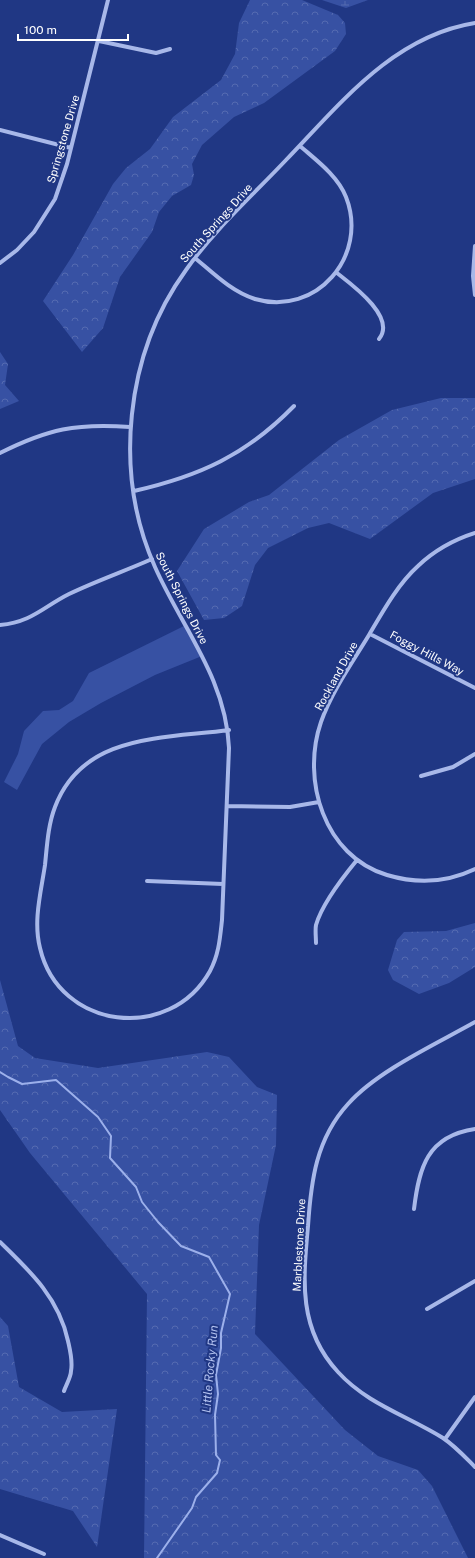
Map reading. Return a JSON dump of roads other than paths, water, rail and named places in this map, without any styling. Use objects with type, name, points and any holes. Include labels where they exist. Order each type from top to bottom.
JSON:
[{"type":"street","name":"Springstone Drive","points":[[0,263],[26,241],[49,210],[61,183],[99,41],[108,0]]},
{"type":"street","name":"South Springs Drive","points":[[229,730],[120,745],[93,758],[71,779],[59,798],[52,817],[40,893],[37,934],[44,963],[53,979],[65,992],[81,1005],[96,1012],[114,1017],[131,1018],[149,1016],[166,1011],[194,992],[214,963],[219,947],[227,806],[229,730],[224,706],[211,675],[147,548],[134,491],[130,427],[137,381],[150,336],[171,293],[195,258],[371,73],[395,54],[428,37],[475,23]]},
{"type":"street","points":[[99,41],[156,53],[170,49]]},
{"type":"street","points":[[0,130],[71,148]]},
{"type":"street","points":[[195,258],[236,290],[254,298],[269,302],[293,300],[308,295],[323,286],[337,273],[343,264],[350,246],[352,225],[346,197],[336,180],[300,146]]},
{"type":"street","points":[[475,246],[473,276],[475,295]]},
{"type":"street","points":[[337,273],[361,292],[376,309],[382,326],[382,336],[379,339]]},
{"type":"street","points":[[134,491],[184,478],[226,460],[256,440],[278,422],[294,406]]},
{"type":"street","points":[[0,453],[38,435],[68,427],[88,425],[130,427]]},
{"type":"street","name":"Rockland Drive","points":[[475,533],[445,545],[417,566],[400,586],[331,698],[320,724],[314,762],[316,788],[319,802],[329,827],[336,838],[357,860],[380,873],[419,881],[445,879],[475,869]]},
{"type":"street","points":[[0,625],[16,622],[33,616],[70,593],[152,559]]},
{"type":"street","name":"Foggy Hills Way","points":[[370,634],[475,688]]},
{"type":"street","points":[[421,776],[453,767],[475,754]]},
{"type":"street","points":[[227,806],[290,807],[319,802]]},
{"type":"street","points":[[316,944],[316,927],[318,919],[332,895],[357,860]]},
{"type":"street","points":[[147,881],[223,884]]},
{"type":"street","name":"Marblestone Drive","points":[[475,1022],[368,1085],[347,1104],[334,1122],[321,1147],[313,1172],[304,1272],[305,1302],[313,1330],[327,1358],[337,1371],[359,1392],[445,1439],[475,1466]]},
{"type":"street","points":[[414,1209],[420,1172],[431,1152],[452,1135],[475,1128]]},
{"type":"street","points":[[0,1242],[42,1284],[56,1306],[63,1321],[70,1348],[71,1365],[71,1372],[64,1391]]},
{"type":"street","points":[[427,1309],[475,1281]]},
{"type":"street","points":[[445,1439],[475,1397]]},
{"type":"street","points":[[0,1535],[44,1554]]},
{"type":"waterway","name":"Little Rocky Run","points":[[0,1072],[22,1084],[56,1080],[98,1117],[111,1136],[110,1158],[136,1187],[142,1202],[158,1222],[181,1246],[209,1257],[230,1294],[221,1333],[221,1348],[216,1375],[218,1394],[215,1415],[216,1455],[220,1460],[217,1473],[196,1497],[192,1508],[157,1558]]}]
